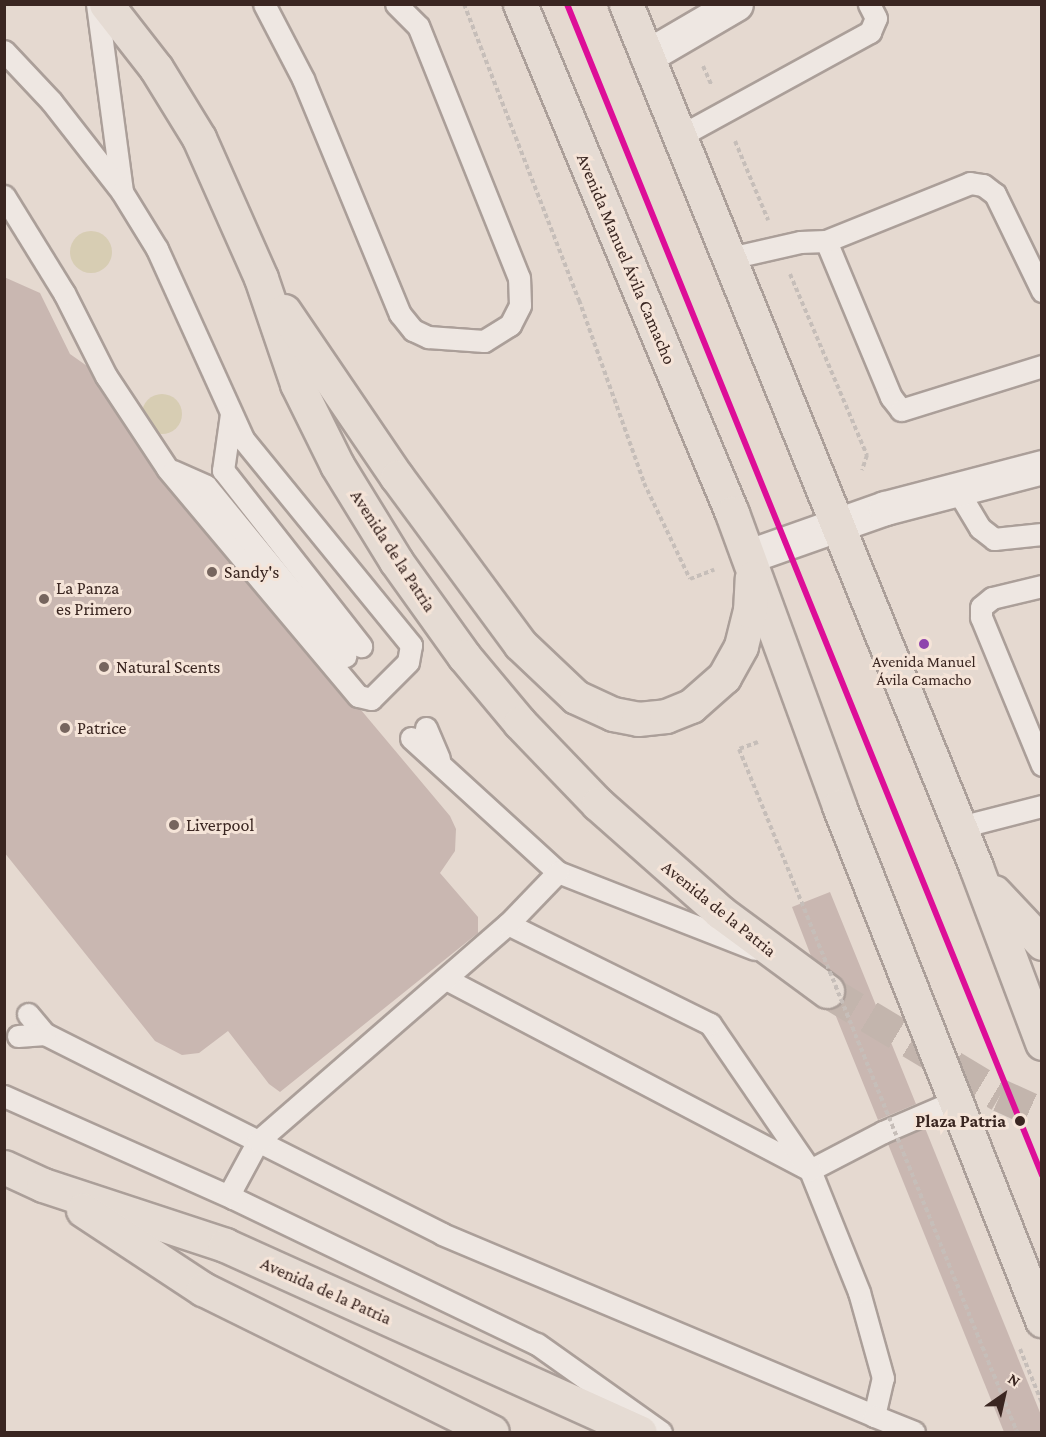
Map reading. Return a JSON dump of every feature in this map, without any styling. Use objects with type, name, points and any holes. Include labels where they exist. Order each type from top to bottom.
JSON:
[{"type":"main road","name":"Avenida de la Patria","points":[[106,4],[156,68],[199,138],[261,278],[297,384],[337,465],[396,561],[464,656],[520,723],[598,804],[720,912],[780,959],[827,991]]},
{"type":"main road","name":"Avenida Manuel Ávila Camacho","points":[[520,4],[748,556],[827,773],[1041,1320]]},
{"type":"main road","points":[[626,4],[839,524],[976,867],[1041,1043]]},
{"type":"main road","points":[[261,278],[397,477],[520,644],[576,697],[613,714],[639,719],[666,716],[691,706],[712,691],[729,669],[747,629],[752,593],[748,556]]},
{"type":"main road","points":[[976,867],[998,898],[1041,943]]},
{"type":"main road","name":"Avenida de la Patria","points":[[4,1167],[43,1185],[225,1245],[640,1432]]},
{"type":"main road","points":[[43,1185],[203,1289],[492,1432]]},
{"type":"street","points":[[647,56],[736,4]]},
{"type":"street","points":[[748,556],[885,508],[1041,467]]},
{"type":"lane","points":[[97,4],[122,192]]},
{"type":"lane","points":[[264,4],[303,79],[400,314],[413,330],[428,337],[484,341],[510,325],[520,305],[519,278],[418,26],[396,4]]},
{"type":"lane","points":[[680,136],[870,32],[876,18],[869,4]]},
{"type":"lane","points":[[4,51],[51,101],[122,192],[157,249],[243,439],[411,645],[408,662],[371,699],[358,696],[167,468],[105,376],[64,293],[4,196]]},
{"type":"lane","points":[[730,258],[800,242],[826,241],[970,183],[983,185],[995,194],[1041,291]]},
{"type":"lane","points":[[826,241],[891,397],[902,410],[1041,366]]},
{"type":"lane","points":[[167,468],[206,486],[353,651],[223,470],[231,414]]},
{"type":"lane","points":[[956,488],[980,528],[994,539],[1041,534]]},
{"type":"lane","points":[[1041,586],[992,598],[981,607],[981,617],[1041,765]]},
{"type":"lane","points":[[418,733],[440,761],[558,872],[780,959]]},
{"type":"lane","points":[[960,827],[1041,806]]},
{"type":"lane","points":[[233,1198],[232,1189],[258,1141],[508,924],[558,872]]},
{"type":"lane","points":[[508,924],[710,1024],[810,1170],[859,1292],[883,1378],[874,1416]]},
{"type":"lane","points":[[446,978],[810,1170]]},
{"type":"lane","points":[[28,1014],[45,1034],[442,1234],[914,1432]]},
{"type":"lane","points":[[18,1036],[45,1034]]},
{"type":"lane","points":[[4,1096],[233,1198],[537,1344],[661,1432]]},
{"type":"lane","points":[[810,1170],[883,1132],[955,1101]]},
{"type":"path","points":[[464,4],[579,300],[644,483],[690,579],[748,556]]},
{"type":"path","points":[[758,742],[739,749],[1017,1432]]},
{"type":"shaded area","points":[[91,231],[106,237],[112,252],[106,267],[91,273],[76,267],[70,252],[76,237]]},
{"type":"shaded area","points":[[162,394],[170,395],[176,400],[181,406],[181,422],[176,428],[170,433],[162,434],[154,433],[148,428],[143,422],[142,414],[143,406],[148,400],[154,395]]},
{"type":"building","points":[[4,277],[40,293],[70,354],[87,366],[157,476],[348,704],[361,710],[450,816],[456,829],[455,851],[440,873],[478,917],[478,933],[280,1092],[269,1084],[228,1031],[199,1053],[182,1055],[155,1041],[4,852]]},
{"type":"building","points":[[830,892],[916,1104],[878,1120],[833,1009],[842,1002],[844,984],[811,956],[792,907]]},
{"type":"building","points":[[925,1128],[1041,1415],[1041,1432],[1004,1432],[888,1144]]},
{"type":"tunnel","points":[[827,991],[1000,1095],[1042,1114]]},
{"type":"transit line","points":[[567,4],[1042,1175]]},
{"type":"place","name":"Sandy's","points":[[212,572]]},
{"type":"place","name":"La Panza es Primero","points":[[44,599]]},
{"type":"place","name":"Avenida Manuel Ávila Camacho","points":[[924,644]]},
{"type":"place","name":"Natural Scents","points":[[104,667]]},
{"type":"place","name":"Patrice","points":[[65,728]]},
{"type":"place","name":"Liverpool","points":[[174,825]]},
{"type":"place","name":"Plaza Patria","points":[[1020,1121]]}]
